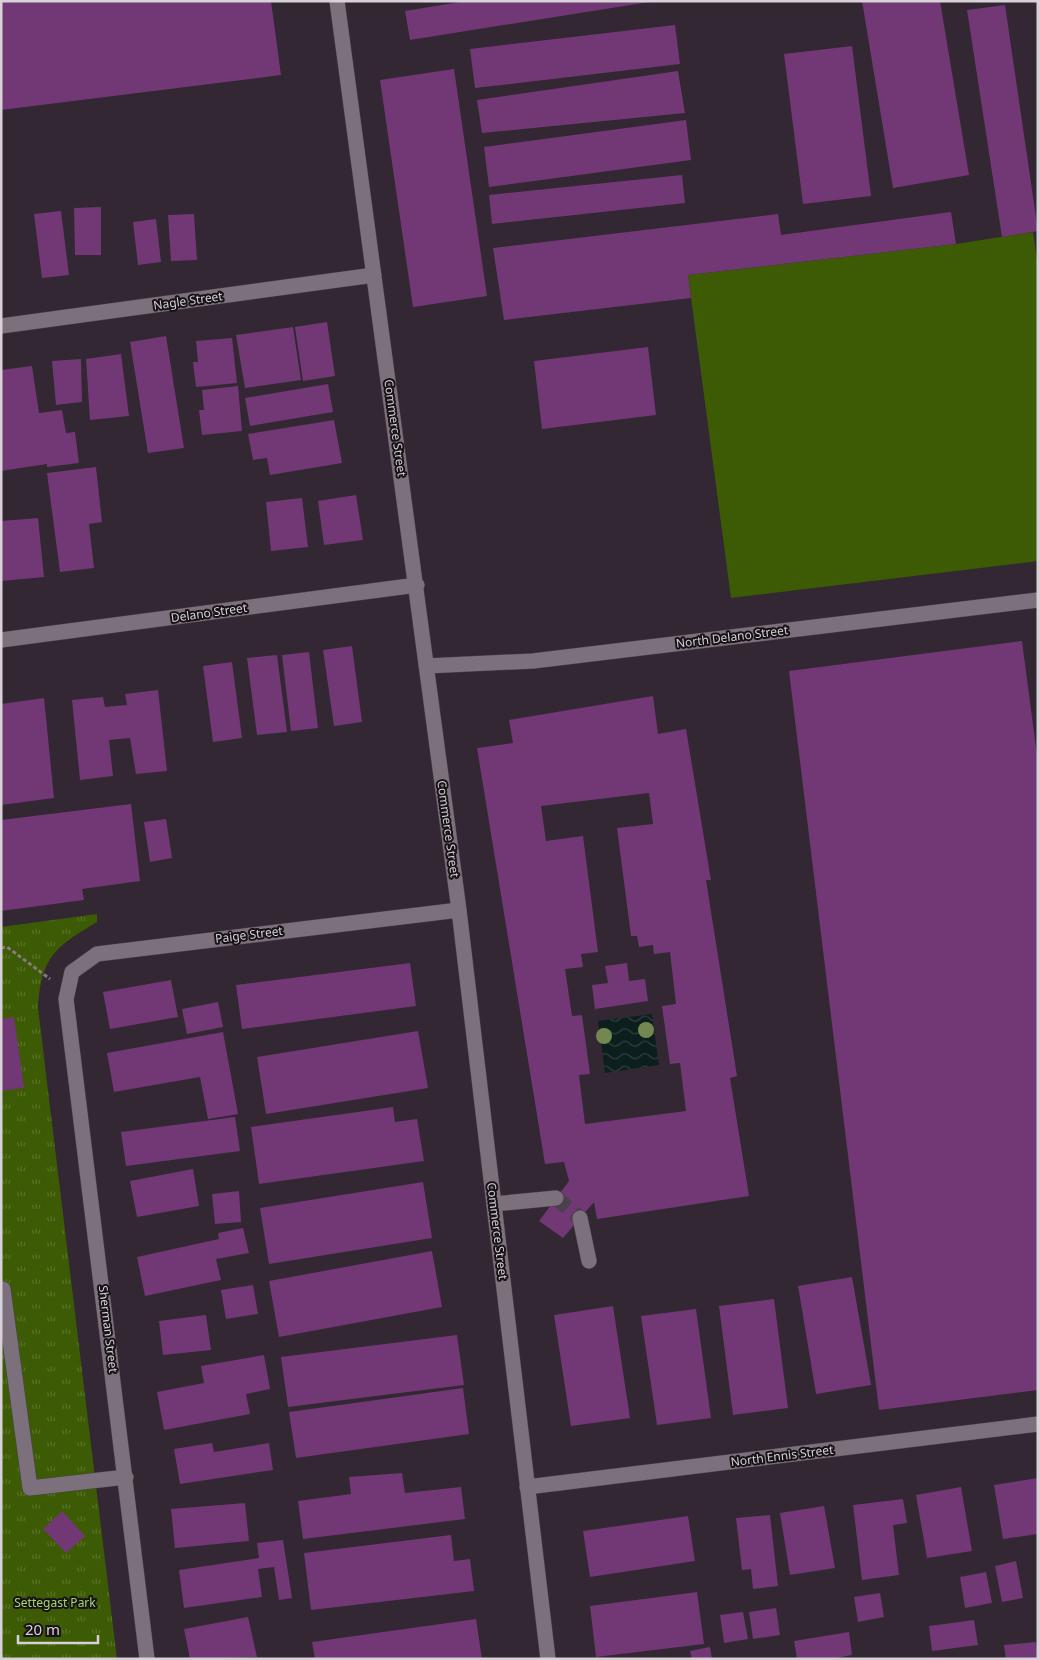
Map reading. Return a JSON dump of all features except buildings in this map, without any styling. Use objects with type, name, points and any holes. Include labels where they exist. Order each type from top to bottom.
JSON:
[{"type":"street","name":"Commerce Street","points":[[337,1],[417,585],[459,910],[548,1659]]},
{"type":"street","name":"Nagle Street","points":[[1,326],[374,276]]},
{"type":"street","name":"Delano Street","points":[[1,640],[417,585]]},
{"type":"street","name":"North Delano Street","points":[[426,666],[533,661],[1038,600]]},
{"type":"street","name":"Paige Street","points":[[67,995],[72,972],[97,954],[459,910]]},
{"type":"street","name":"Sherman Street","points":[[67,995],[147,1659]]},
{"type":"street","points":[[494,1204],[556,1198]]},
{"type":"street","points":[[580,1218],[589,1261]]},
{"type":"street","points":[[3,1289],[30,1488],[126,1477]]},
{"type":"street","name":"North Ennis Street","points":[[527,1487],[1038,1424]]},
{"type":"path","points":[[1,948],[6,947],[67,995]]},
{"type":"green space","points":[[1033,232],[1038,268],[1038,561],[731,598],[688,275],[956,244]]},
{"type":"green space","name":"Settegast Park","points":[[97,914],[97,922],[70,939],[53,955],[43,977],[38,1008],[117,1659],[1,1659],[1,927]]},
{"type":"water","points":[[652,1014],[659,1065],[605,1073],[598,1021]]},
{"type":"tunnel","points":[[556,1198],[580,1218]]}]
